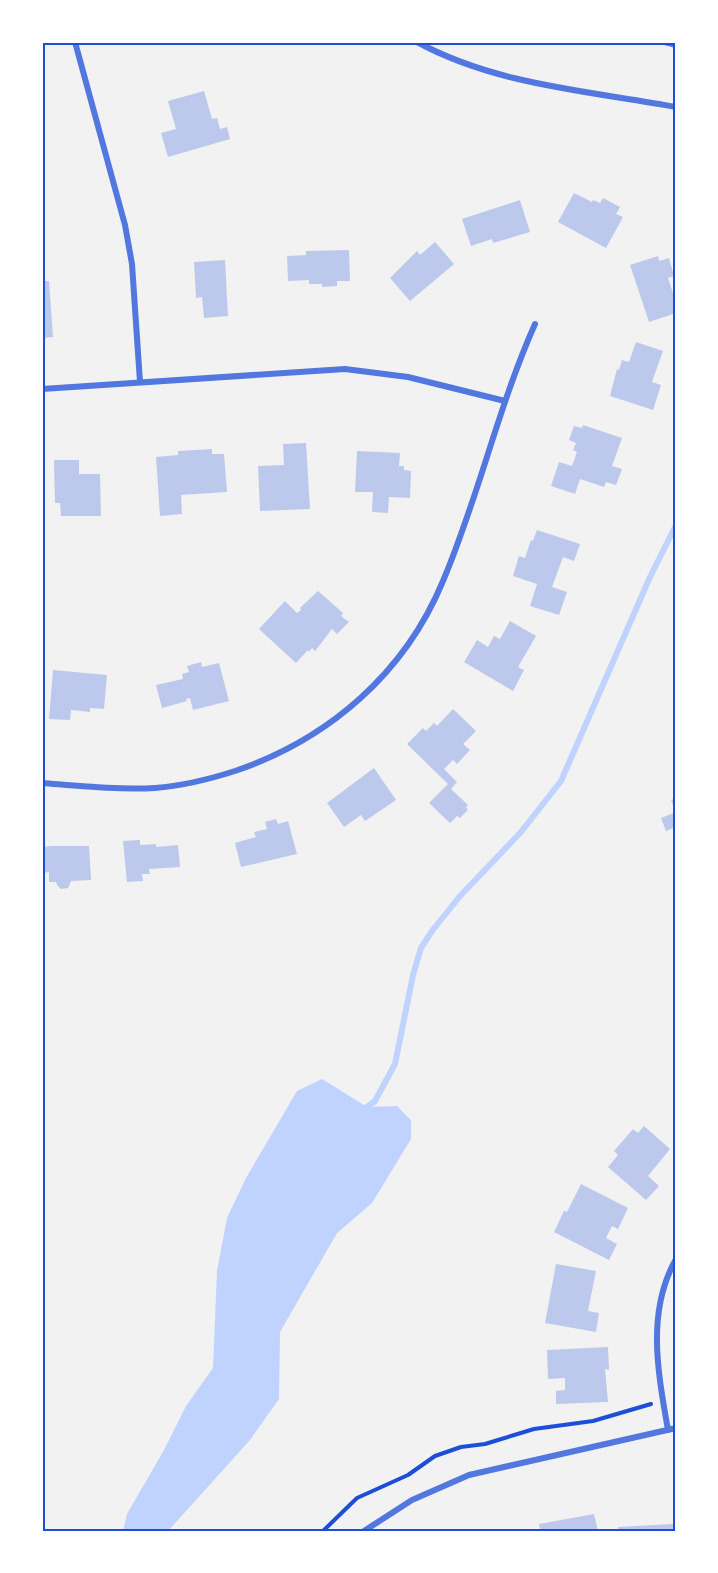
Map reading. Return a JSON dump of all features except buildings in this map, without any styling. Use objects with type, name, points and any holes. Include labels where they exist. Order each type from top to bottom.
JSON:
[{"type":"street","points":[[75,42],[124,225],[132,264],[140,382]]},
{"type":"street","points":[[417,42],[461,63],[517,79],[676,106]]},
{"type":"street","points":[[666,42],[676,45]]},
{"type":"street","points":[[42,783],[157,788],[228,773],[287,750],[327,727],[366,694],[397,659],[424,620],[443,582],[484,471],[517,365],[535,324]]},
{"type":"street","points":[[42,388],[345,369],[408,377],[505,401]]},
{"type":"street","points":[[668,1430],[658,1372],[656,1340],[661,1299],[676,1259]]},
{"type":"street","points":[[364,1531],[412,1500],[469,1475],[676,1428]]},
{"type":"path","points":[[323,1531],[357,1497],[408,1475],[435,1456],[461,1447],[485,1444],[534,1429],[593,1421],[644,1405]]},
{"type":"water","points":[[322,1079],[367,1107],[397,1106],[411,1120],[411,1139],[372,1203],[337,1233],[280,1332],[279,1399],[250,1440],[168,1531],[123,1531],[127,1514],[186,1406],[213,1368],[217,1271],[227,1218],[246,1178],[297,1091]]},
{"type":"waterway","points":[[367,1107],[375,1101],[395,1064],[413,975],[421,948],[460,896],[521,832],[561,781],[650,577],[676,525]]}]
